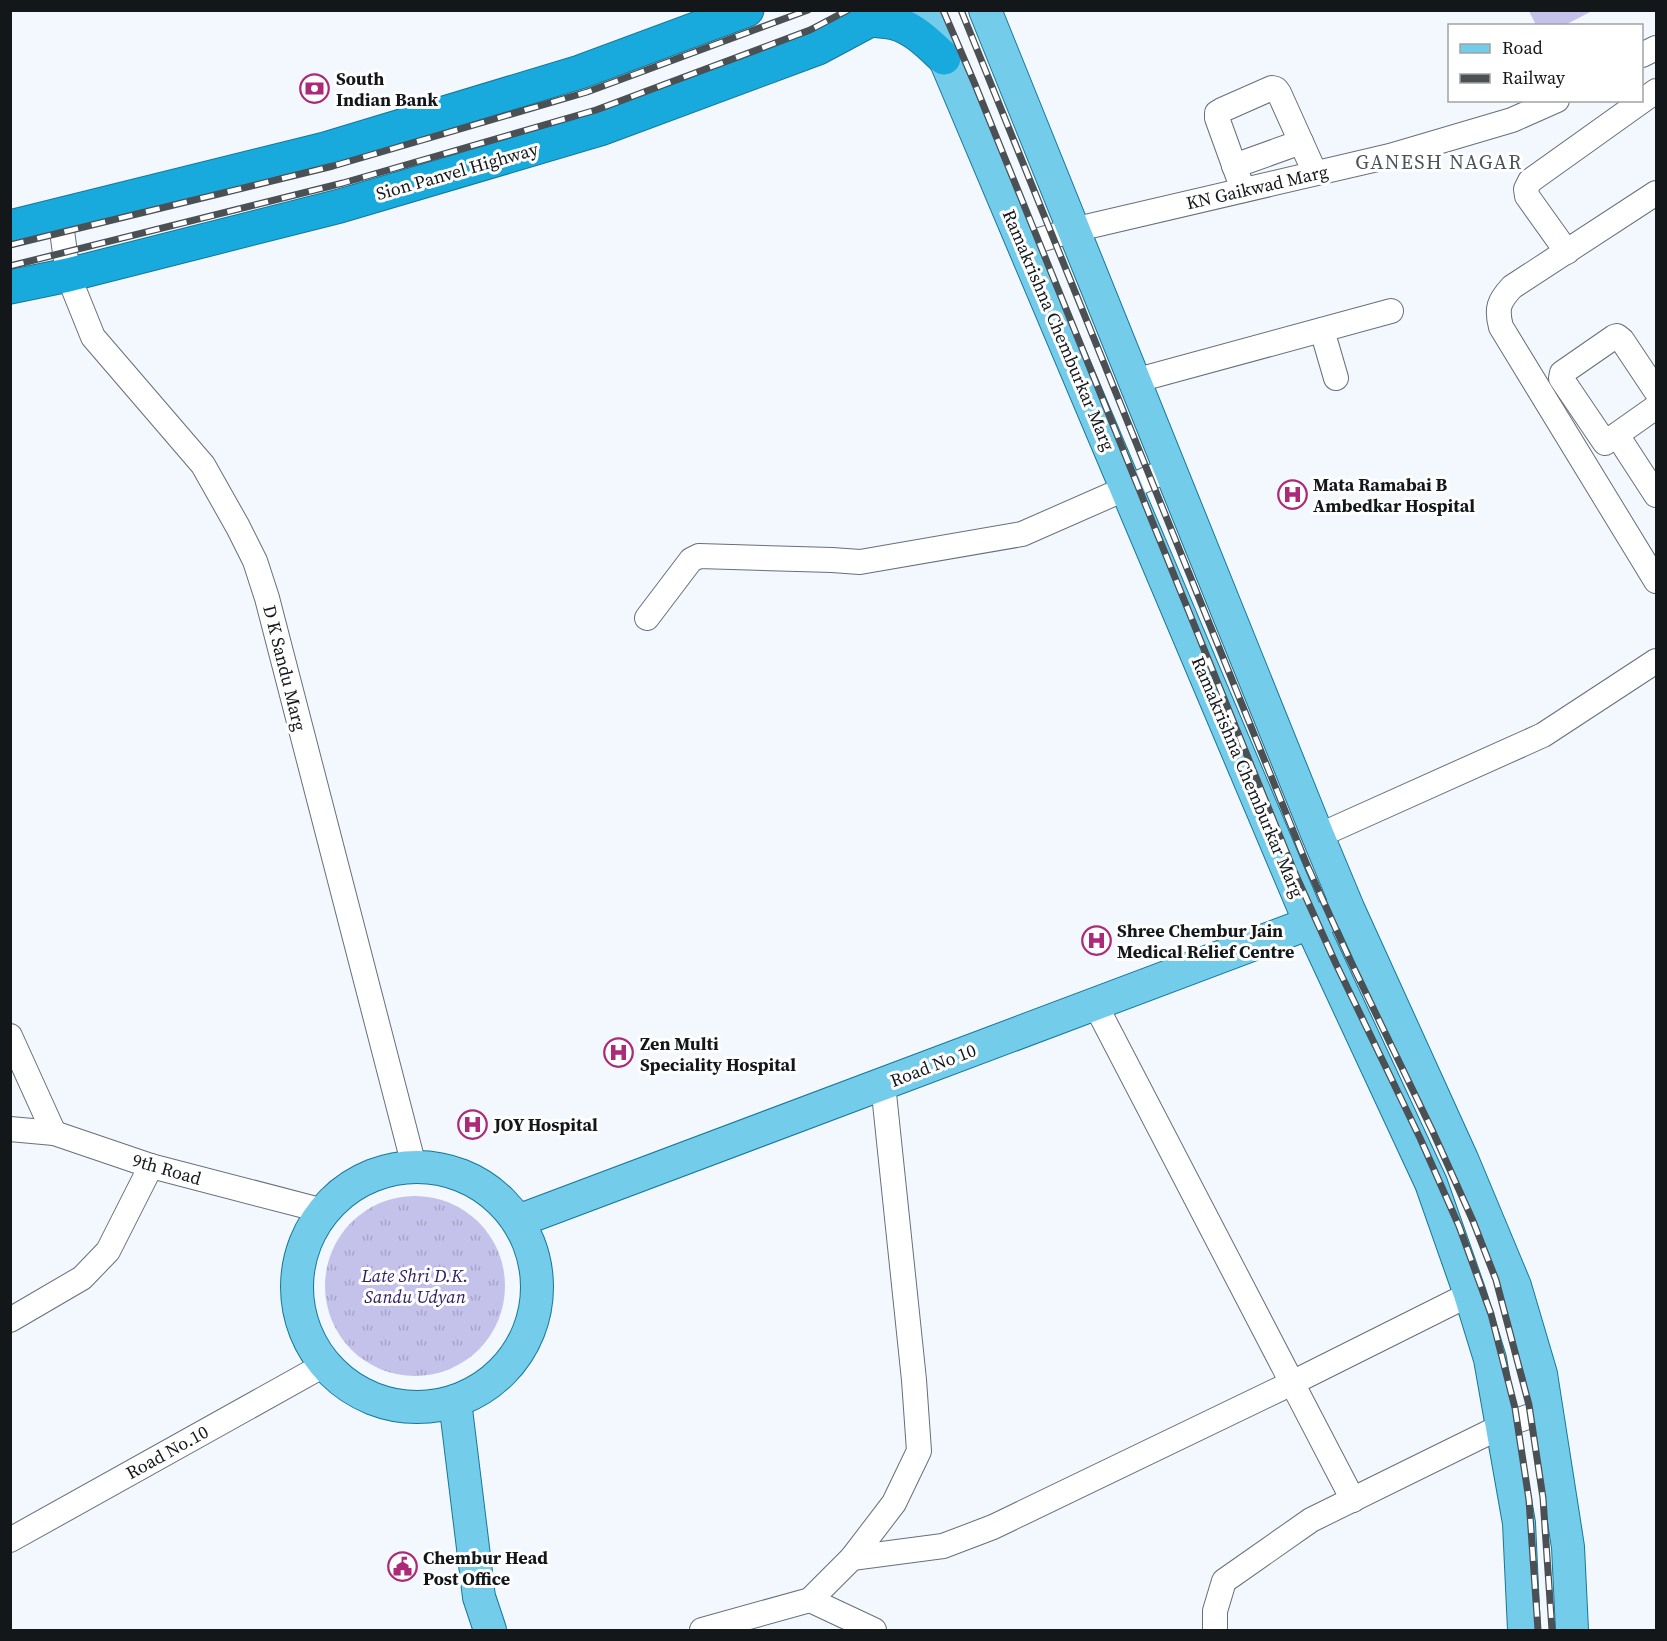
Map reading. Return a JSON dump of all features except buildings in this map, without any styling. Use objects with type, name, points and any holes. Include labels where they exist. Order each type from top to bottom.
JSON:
[{"type":"highway","points":[[10,227],[336,146],[580,72],[747,10]]},
{"type":"highway","points":[[879,15],[907,28],[925,40],[944,58]]},
{"type":"highway","name":"Sion Panvel Highway","points":[[10,287],[68,275],[340,206],[600,129],[818,48],[879,15]]},
{"type":"main road","name":"Ramakrishna Chemburkar Marg","points":[[924,10],[1310,923],[1431,1183],[1490,1359],[1520,1523],[1524,1630]]},
{"type":"main road","points":[[985,10],[1318,836],[1348,908],[1462,1159],[1515,1286],[1541,1374],[1547,1410],[1568,1547],[1572,1630]]},
{"type":"main road","points":[[1211,689],[1252,671]]},
{"type":"main road","name":"Road No 10","points":[[518,1221],[1348,908]]},
{"type":"main road","points":[[414,1167],[448,1170],[475,1181],[499,1198],[518,1221],[533,1254],[538,1290],[531,1327],[513,1359],[487,1385],[455,1401],[420,1407],[384,1403],[351,1389],[324,1365],[304,1329],[296,1288],[303,1247],[324,1211],[359,1182],[380,1172],[414,1167]]},
{"type":"main road","points":[[455,1401],[479,1597],[487,1629]]},
{"type":"street","points":[[1243,190],[1216,118],[1217,113],[1272,88],[1279,93],[1315,174]]},
{"type":"street","points":[[1643,100],[1656,91]]},
{"type":"street","name":"KN Gaikwad Marg","points":[[1023,245],[1073,230],[1390,156],[1512,120],[1552,102]]},
{"type":"street","points":[[1566,252],[1527,196],[1526,189],[1530,182],[1641,102]]},
{"type":"street","points":[[1234,166],[1300,142]]},
{"type":"street","points":[[1655,576],[1501,327],[1497,313],[1502,298],[1512,287],[1656,193]]},
{"type":"street","name":"D K Sandu Marg","points":[[60,216],[68,275],[93,337],[202,465],[255,561],[267,598],[414,1167]]},
{"type":"street","points":[[1134,381],[1391,311]]},
{"type":"street","points":[[1322,330],[1336,378]]},
{"type":"street","points":[[1656,391],[1617,336],[1562,373],[1561,378],[1581,409],[1611,439],[1656,495]]},
{"type":"street","points":[[1582,459],[1656,407]]},
{"type":"street","points":[[1560,422],[1581,409]]},
{"type":"street","points":[[646,618],[691,560],[699,556],[860,562],[1022,534],[1170,470]]},
{"type":"street","points":[[1318,836],[1543,735],[1656,661]]},
{"type":"street","points":[[1095,1004],[1353,1500]]},
{"type":"street","points":[[10,1036],[54,1133]]},
{"type":"street","points":[[702,1630],[810,1600],[852,1558],[894,1503],[919,1451],[914,1380],[883,1084]]},
{"type":"street","name":"9th Road","points":[[10,1129],[54,1133],[151,1166],[324,1211]]},
{"type":"street","points":[[10,1320],[82,1278],[108,1251],[151,1166]]},
{"type":"street","points":[[852,1558],[943,1545],[993,1527],[1292,1383],[1470,1294]]},
{"type":"street","name":"Road No.10","points":[[10,1540],[324,1365]]},
{"type":"street","points":[[1215,1630],[1215,1611],[1224,1581],[1311,1520],[1502,1426],[1547,1410]]},
{"type":"street","points":[[810,1600],[874,1630]]},
{"type":"green space","points":[[1529,11],[1592,11],[1567,24],[1536,24]]},
{"type":"green space","name":"Late Shri D.K. Sandu Udyan","points":[[415,1196],[433,1197],[450,1202],[479,1222],[499,1251],[504,1268],[504,1304],[499,1321],[479,1350],[450,1370],[433,1375],[415,1376],[397,1375],[380,1370],[351,1350],[331,1321],[326,1304],[325,1286],[326,1268],[331,1251],[351,1222],[380,1202],[397,1197]]},
{"type":"railway","points":[[10,245],[333,166],[587,92],[808,10]]},
{"type":"railway","points":[[10,266],[343,183],[596,110],[810,30],[848,10]]},
{"type":"railway","points":[[943,10],[1294,871],[1459,1226],[1491,1314],[1515,1408],[1529,1500],[1538,1630]]},
{"type":"railway","points":[[961,10],[1307,865],[1433,1132],[1473,1221],[1496,1280],[1529,1405],[1543,1498],[1552,1630]]},
{"type":"place","name":"South Indian Bank","points":[[315,88]]},
{"type":"place","name":"Mata Ramabai B Ambedkar Hospital","points":[[1292,494]]},
{"type":"place","name":"Shree Chembur Jain Medical Relief Centre","points":[[1096,940]]},
{"type":"place","name":"Zen Multi Speciality Hospital","points":[[619,1053]]},
{"type":"place","name":"JOY Hospital","points":[[473,1124]]},
{"type":"place","name":"Chembur Head Post Office","points":[[402,1567]]},
{"type":"district","name":"GANESH NAGAR","points":[[1439,162]]}]
